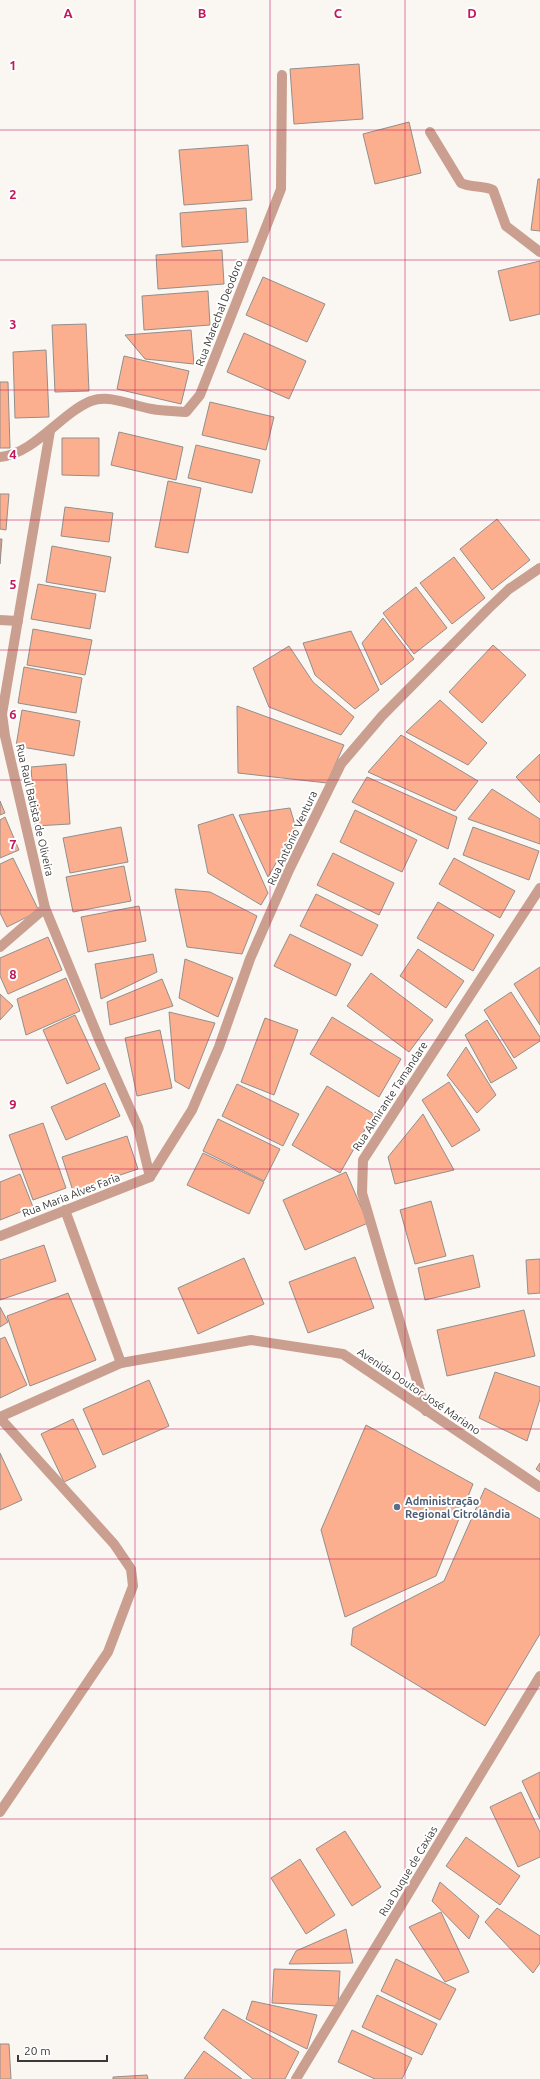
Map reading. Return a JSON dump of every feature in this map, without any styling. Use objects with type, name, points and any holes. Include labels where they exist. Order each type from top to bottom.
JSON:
[{"type":"street","name":"Rua Marechal Deodoro","points":[[50,431],[92,401],[108,399],[152,409],[186,412],[200,395],[281,189],[282,75]]},
{"type":"street","points":[[430,132],[461,183],[467,186],[486,187],[493,190],[506,226],[540,252]]},
{"type":"street","points":[[0,457],[10,456],[50,431]]},
{"type":"street","name":"Rua Raul Batista de Oliveira","points":[[50,431],[2,714],[5,736],[45,908],[101,1044],[138,1127],[150,1177]]},
{"type":"street","name":"Rua Antônio Ventura","points":[[150,1177],[192,1110],[219,1047],[250,959],[289,870],[341,764],[382,716],[509,589],[540,568]]},
{"type":"street","points":[[0,620],[18,621]]},
{"type":"street","name":"Rua Almirante Tamandare","points":[[426,1411],[362,1193],[363,1160],[540,888]]},
{"type":"street","points":[[0,947],[45,908]]},
{"type":"street","name":"Rua Maria Alves Faria","points":[[0,1236],[150,1177]]},
{"type":"street","points":[[65,1210],[121,1363]]},
{"type":"street","name":"Avenida Doutor José Mariano","points":[[0,1417],[121,1363],[251,1340],[343,1354],[540,1487]]},
{"type":"street","points":[[0,1417],[114,1544],[131,1570],[133,1586],[108,1652],[0,1812]]},
{"type":"street","name":"Rua Duque de Caxias","points":[[297,2078],[540,1676]]},
{"type":"building","points":[[359,64],[363,119],[294,124],[290,69]]},
{"type":"building","points":[[409,122],[421,173],[375,184],[363,134]]},
{"type":"building","points":[[248,145],[252,200],[184,205],[179,150]]},
{"type":"building","points":[[538,179],[540,179],[540,231],[531,230]]},
{"type":"building","points":[[246,208],[248,242],[182,247],[180,213]]},
{"type":"building","points":[[222,250],[224,284],[158,289],[156,255]]},
{"type":"building","points":[[540,261],[540,314],[510,321],[498,271]]},
{"type":"building","points":[[263,277],[325,304],[307,342],[246,315]]},
{"type":"building","points":[[208,291],[210,325],[144,330],[142,296]]},
{"type":"building","points":[[86,324],[89,391],[55,392],[52,325]]},
{"type":"building","points":[[191,330],[194,364],[145,359],[125,335]]},
{"type":"building","points":[[244,333],[306,361],[289,399],[227,372]]},
{"type":"building","points":[[46,350],[49,417],[15,418],[13,352]]},
{"type":"building","points":[[124,356],[189,371],[181,404],[117,389]]},
{"type":"building","points":[[0,382],[8,382],[10,448],[0,448]]},
{"type":"building","points":[[210,402],[274,417],[266,450],[202,435]]},
{"type":"building","points":[[119,432],[183,447],[176,480],[111,465]]},
{"type":"building","points":[[62,438],[99,438],[99,476],[62,475]]},
{"type":"building","points":[[196,445],[260,460],[252,493],[188,478]]},
{"type":"building","points":[[168,481],[201,488],[188,553],[155,547]]},
{"type":"building","points":[[0,494],[9,494],[6,530],[0,529]]},
{"type":"building","points":[[65,507],[113,513],[109,542],[61,536]]},
{"type":"building","points":[[497,519],[530,560],[492,590],[460,549]]},
{"type":"building","points":[[0,539],[2,539],[0,564]]},
{"type":"building","points":[[52,546],[111,557],[105,592],[46,582]]},
{"type":"building","points":[[454,557],[485,598],[452,624],[420,583]]},
{"type":"building","points":[[38,584],[96,594],[90,629],[31,619]]},
{"type":"building","points":[[416,587],[447,628],[414,654],[383,613]]},
{"type":"building","points":[[383,618],[414,659],[381,685],[362,643]]},
{"type":"building","points":[[33,629],[92,640],[85,675],[27,665]]},
{"type":"building","points":[[351,631],[379,690],[355,709],[315,675],[303,643]]},
{"type":"building","points":[[493,645],[526,675],[482,723],[449,692]]},
{"type":"building","points":[[289,646],[313,682],[354,717],[341,735],[269,707],[253,668]]},
{"type":"building","points":[[24,667],[82,678],[76,713],[18,703]]},
{"type":"building","points":[[440,700],[487,743],[468,765],[406,732]]},
{"type":"building","points":[[237,706],[344,745],[327,783],[238,773]]},
{"type":"building","points":[[22,710],[80,721],[74,756],[16,746]]},
{"type":"building","points":[[401,735],[478,781],[455,811],[368,772]]},
{"type":"building","points":[[540,754],[540,803],[516,777]]},
{"type":"building","points":[[66,764],[70,824],[35,826],[31,767]]},
{"type":"building","points":[[367,777],[457,817],[448,849],[352,802]]},
{"type":"building","points":[[492,789],[540,819],[540,844],[468,819]]},
{"type":"building","points":[[0,801],[5,813],[0,815]]},
{"type":"building","points":[[290,808],[296,828],[268,877],[239,815]]},
{"type":"building","points":[[355,810],[417,840],[402,872],[340,842]]},
{"type":"building","points":[[233,814],[268,893],[261,905],[208,873],[198,825]]},
{"type":"building","points":[[5,817],[19,850],[0,858],[0,820]]},
{"type":"building","points":[[121,827],[128,862],[70,873],[63,838]]},
{"type":"building","points":[[473,827],[539,851],[529,880],[463,855]]},
{"type":"building","points":[[333,853],[394,883],[379,915],[317,885]]},
{"type":"building","points":[[13,858],[39,911],[7,927],[0,913],[0,864]]},
{"type":"building","points":[[454,858],[515,891],[500,918],[439,884]]},
{"type":"building","points":[[124,866],[131,901],[73,912],[66,877]]},
{"type":"building","points":[[175,889],[210,892],[257,916],[242,954],[187,947]]},
{"type":"building","points":[[316,894],[378,925],[362,956],[300,926]]},
{"type":"building","points":[[438,902],[494,935],[473,971],[417,938]]},
{"type":"building","points":[[139,906],[146,941],[88,952],[81,917]]},
{"type":"building","points":[[290,934],[351,964],[336,996],[274,966]]},
{"type":"building","points":[[48,937],[62,970],[8,994],[0,976],[0,958]]},
{"type":"building","points":[[418,949],[464,981],[446,1008],[400,976]]},
{"type":"building","points":[[153,954],[157,972],[101,999],[95,964]]},
{"type":"building","points":[[185,959],[233,978],[218,1017],[179,998]]},
{"type":"building","points":[[540,967],[540,1025],[514,984]]},
{"type":"building","points":[[371,973],[433,1020],[409,1052],[347,1006]]},
{"type":"building","points":[[66,978],[80,1011],[26,1035],[17,999]]},
{"type":"building","points":[[162,979],[173,1006],[110,1025],[107,1002]]},
{"type":"building","points":[[511,992],[540,1037],[540,1041],[514,1058],[484,1010]]},
{"type":"building","points":[[0,994],[13,1006],[0,1020]]},
{"type":"building","points":[[169,1012],[215,1023],[189,1089],[175,1081]]},
{"type":"building","points":[[75,1015],[100,1069],[67,1084],[43,1030]]},
{"type":"building","points":[[332,1017],[401,1059],[379,1097],[310,1054]]},
{"type":"building","points":[[265,1018],[298,1030],[274,1095],[241,1082]]},
{"type":"building","points":[[487,1020],[517,1068],[491,1083],[465,1035]]},
{"type":"building","points":[[160,1030],[172,1088],[137,1096],[125,1038]]},
{"type":"building","points":[[466,1047],[496,1095],[477,1113],[447,1075]]},
{"type":"building","points":[[449,1082],[480,1130],[452,1147],[422,1100]]},
{"type":"building","points":[[105,1083],[120,1116],[66,1140],[51,1107]]},
{"type":"building","points":[[237,1084],[299,1114],[283,1146],[222,1116]]},
{"type":"building","points":[[327,1086],[374,1114],[340,1173],[292,1145]]},
{"type":"building","points":[[423,1114],[454,1170],[395,1184],[388,1157]]},
{"type":"building","points":[[218,1119],[280,1149],[264,1181],[203,1151]]},
{"type":"building","points":[[43,1123],[66,1188],[33,1200],[9,1135]]},
{"type":"building","points":[[127,1136],[138,1169],[73,1191],[62,1157]]},
{"type":"building","points":[[203,1153],[264,1182],[249,1214],[187,1185]]},
{"type":"building","points":[[346,1172],[368,1223],[305,1250],[283,1200]]},
{"type":"building","points":[[20,1174],[33,1207],[0,1220],[0,1182]]},
{"type":"building","points":[[431,1201],[446,1256],[415,1264],[400,1210]]},
{"type":"building","points":[[44,1245],[56,1281],[0,1300],[0,1260]]},
{"type":"building","points":[[473,1255],[480,1287],[425,1300],[418,1268]]},
{"type":"building","points":[[355,1257],[374,1308],[308,1333],[289,1282]]},
{"type":"building","points":[[244,1258],[264,1304],[198,1334],[178,1288]]},
{"type":"building","points":[[540,1259],[540,1293],[528,1294],[526,1260]]},
{"type":"building","points":[[68,1293],[96,1360],[30,1386],[7,1316]]},
{"type":"building","points":[[0,1307],[8,1322],[0,1327]]},
{"type":"building","points":[[524,1310],[535,1356],[447,1376],[437,1330]]},
{"type":"building","points":[[5,1337],[27,1385],[0,1398],[0,1339]]},
{"type":"building","points":[[495,1372],[540,1387],[540,1399],[527,1441],[479,1418]]},
{"type":"building","points":[[149,1380],[169,1426],[103,1455],[83,1409]]},
{"type":"building","points":[[73,1419],[96,1467],[64,1482],[41,1434]]},
{"type":"building","name":"Administração Regional Citrolândia","points":[[366,1425],[473,1484],[436,1576],[345,1617],[321,1530]]},
{"type":"building","points":[[0,1453],[22,1500],[0,1510]]},
{"type":"building","points":[[540,1463],[540,1472],[536,1469]]},
{"type":"building","points":[[485,1488],[540,1519],[540,1634],[485,1726],[351,1645],[353,1628],[444,1581]]},
{"type":"building","points":[[540,1772],[540,1819],[522,1781]]},
{"type":"building","points":[[521,1792],[540,1832],[540,1857],[518,1867],[490,1807]]},
{"type":"building","points":[[345,1831],[381,1887],[352,1906],[316,1849]]},
{"type":"building","points":[[466,1837],[520,1876],[500,1905],[446,1866]]},
{"type":"building","points":[[300,1859],[335,1915],[306,1934],[271,1878]]},
{"type":"building","points":[[440,1882],[479,1916],[469,1939],[432,1901]]},
{"type":"building","points":[[497,1908],[540,1936],[540,1963],[533,1973],[485,1922]]},
{"type":"building","points":[[441,1912],[469,1972],[445,1982],[409,1927]]},
{"type":"building","points":[[346,1929],[353,1963],[289,1964],[296,1951]]},
{"type":"building","points":[[396,1959],[456,1989],[440,2020],[381,1991]]},
{"type":"building","points":[[274,1969],[340,1971],[338,2006],[272,2003]]},
{"type":"building","points":[[377,1995],[437,2024],[422,2055],[362,2027]]},
{"type":"building","points":[[252,2001],[317,2015],[307,2049],[246,2019]]},
{"type":"building","points":[[223,2009],[299,2052],[285,2079],[253,2079],[204,2038]]},
{"type":"building","points":[[352,2030],[412,2058],[402,2079],[375,2079],[338,2062]]},
{"type":"building","points":[[0,2044],[9,2044],[11,2079],[0,2079]]},
{"type":"building","points":[[204,2051],[242,2079],[184,2079]]},
{"type":"building","points":[[147,2075],[148,2079],[113,2079],[113,2077]]},
{"type":"place","name":"Administração Regional Citrolândia","points":[[397,1507]]}]
